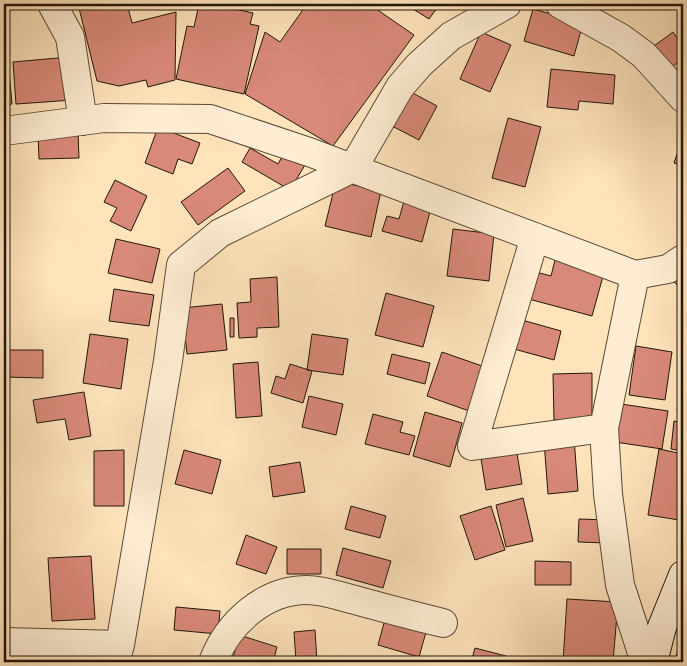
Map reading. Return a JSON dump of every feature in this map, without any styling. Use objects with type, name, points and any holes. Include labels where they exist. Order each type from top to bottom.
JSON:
[{"type":"street","points":[[52,4],[70,37],[83,120]]},
{"type":"street","points":[[4,642],[117,653],[168,362],[181,265],[220,233],[353,168],[400,87],[419,65],[451,36],[507,4]]},
{"type":"street","points":[[560,4],[621,38],[644,55],[683,98]]},
{"type":"street","points":[[4,131],[104,118],[210,118],[353,168],[635,275],[668,269],[683,258]]},
{"type":"street","points":[[535,237],[472,446],[604,428]]},
{"type":"street","points":[[635,275],[604,428],[608,494],[620,585],[645,662]]},
{"type":"street","points":[[653,662],[662,627],[683,574]]},
{"type":"street","points":[[213,662],[237,623],[249,611],[263,601],[292,592],[320,591],[443,623]]},
{"type":"building","points":[[78,4],[127,4],[132,23],[176,12],[175,80],[148,87],[146,80],[119,86],[97,81]]},
{"type":"building","points":[[199,4],[212,4],[253,13],[250,24],[259,26],[244,94],[176,79],[187,26],[194,27]]},
{"type":"building","points":[[307,4],[369,4],[414,35],[333,146],[245,94],[265,32],[280,42]]},
{"type":"building","points":[[405,4],[440,4],[429,19]]},
{"type":"building","points":[[533,9],[583,23],[574,56],[524,41]]},
{"type":"building","points":[[481,32],[511,45],[490,92],[460,79]]},
{"type":"building","points":[[673,32],[683,46],[683,59],[670,68],[654,46]]},
{"type":"building","points":[[6,38],[12,104],[4,105],[4,39]]},
{"type":"building","points":[[69,57],[73,100],[16,104],[13,62]]},
{"type":"building","points":[[551,69],[615,75],[613,104],[579,101],[578,110],[547,107]]},
{"type":"building","points":[[407,90],[437,106],[419,140],[388,124]]},
{"type":"building","points":[[508,118],[541,127],[525,187],[492,178]]},
{"type":"building","points":[[158,127],[200,143],[192,164],[178,159],[173,174],[145,163]]},
{"type":"building","points":[[78,133],[79,158],[39,159],[38,134]]},
{"type":"building","points":[[683,136],[683,166],[674,163]]},
{"type":"building","points":[[250,148],[278,164],[284,153],[305,165],[290,190],[242,162]]},
{"type":"building","points":[[228,168],[245,191],[198,225],[181,202]]},
{"type":"building","points":[[115,180],[147,196],[131,231],[110,221],[117,208],[104,202]]},
{"type":"building","points":[[336,181],[381,191],[371,237],[325,226]]},
{"type":"building","points":[[404,201],[431,208],[422,242],[382,231],[387,216],[399,219]]},
{"type":"building","points":[[453,229],[494,234],[489,281],[447,276]]},
{"type":"building","points":[[116,239],[160,249],[152,283],[108,273]]},
{"type":"building","points":[[556,256],[605,269],[592,316],[525,298],[532,271],[551,276]]},
{"type":"building","points":[[683,273],[683,290],[674,282]]},
{"type":"building","points":[[277,277],[279,327],[257,328],[257,337],[239,338],[237,303],[251,302],[250,279]]},
{"type":"building","points":[[114,289],[154,295],[149,326],[109,321]]},
{"type":"building","points":[[386,293],[434,306],[423,347],[375,335]]},
{"type":"building","points":[[222,304],[227,350],[187,354],[182,308]]},
{"type":"building","points":[[230,318],[234,318],[234,337],[230,337]]},
{"type":"building","points":[[522,320],[561,331],[554,360],[514,349]]},
{"type":"building","points":[[90,334],[128,339],[121,389],[83,383]]},
{"type":"building","points":[[312,334],[348,339],[343,375],[307,370]]},
{"type":"building","points":[[4,341],[7,341],[7,350],[43,350],[43,378],[4,377]]},
{"type":"building","points":[[636,346],[672,352],[665,400],[629,395]]},
{"type":"building","points":[[442,352],[485,367],[469,411],[427,396]]},
{"type":"building","points":[[392,354],[430,363],[425,384],[387,374]]},
{"type":"building","points":[[258,362],[262,416],[236,418],[233,364]]},
{"type":"building","points":[[290,364],[312,371],[303,403],[271,393],[276,376],[285,379]]},
{"type":"building","points":[[592,373],[592,419],[554,420],[553,374]]},
{"type":"building","points":[[681,380],[683,380],[683,410],[677,410]]},
{"type":"building","points":[[84,392],[91,436],[69,440],[65,419],[37,423],[33,400]]},
{"type":"building","points":[[309,396],[343,404],[336,435],[302,427]]},
{"type":"building","points":[[621,404],[668,411],[662,449],[615,442]]},
{"type":"building","points":[[425,412],[462,423],[450,467],[413,456]]},
{"type":"building","points":[[373,414],[403,422],[400,432],[415,436],[409,455],[365,444]]},
{"type":"building","points":[[674,421],[683,423],[683,451],[671,449]]},
{"type":"building","points":[[574,438],[578,491],[548,494],[544,441]]},
{"type":"building","points":[[659,449],[683,454],[683,509],[681,508],[679,520],[648,515]]},
{"type":"building","points":[[124,450],[124,506],[94,506],[94,451]]},
{"type":"building","points":[[184,450],[221,460],[212,494],[175,484]]},
{"type":"building","points":[[517,453],[522,484],[486,490],[481,459]]},
{"type":"building","points":[[300,462],[305,492],[273,497],[269,467]]},
{"type":"building","points":[[4,489],[6,525],[4,525]]},
{"type":"building","points":[[523,498],[533,541],[506,547],[496,505]]},
{"type":"building","points":[[351,506],[386,516],[380,538],[345,529]]},
{"type":"building","points":[[491,506],[505,550],[475,560],[460,516]]},
{"type":"building","points":[[579,519],[608,520],[607,543],[578,542]]},
{"type":"building","points":[[4,529],[7,539],[4,540]]},
{"type":"building","points":[[246,535],[277,547],[266,574],[236,564]]},
{"type":"building","points":[[343,548],[391,561],[383,588],[336,575]]},
{"type":"building","points":[[287,549],[321,549],[321,574],[287,574]]},
{"type":"building","points":[[91,556],[95,619],[52,621],[48,558]]},
{"type":"building","points":[[535,561],[571,562],[571,585],[535,585]]},
{"type":"building","points":[[567,599],[618,602],[613,662],[563,662]]},
{"type":"building","points":[[176,607],[220,611],[218,634],[174,630]]},
{"type":"building","points":[[387,612],[428,625],[419,657],[378,645]]},
{"type":"building","points":[[683,629],[683,662],[675,662]]},
{"type":"building","points":[[315,630],[317,662],[296,662],[294,632]]},
{"type":"building","points":[[239,635],[277,647],[273,662],[232,662]]},
{"type":"building","points":[[475,648],[506,656],[504,662],[471,662]]},
{"type":"building","points":[[30,652],[62,662],[27,662]]},
{"type":"building","points":[[4,654],[22,660],[22,662],[4,662]]},
{"type":"building","points":[[172,657],[202,661],[171,662]]}]
